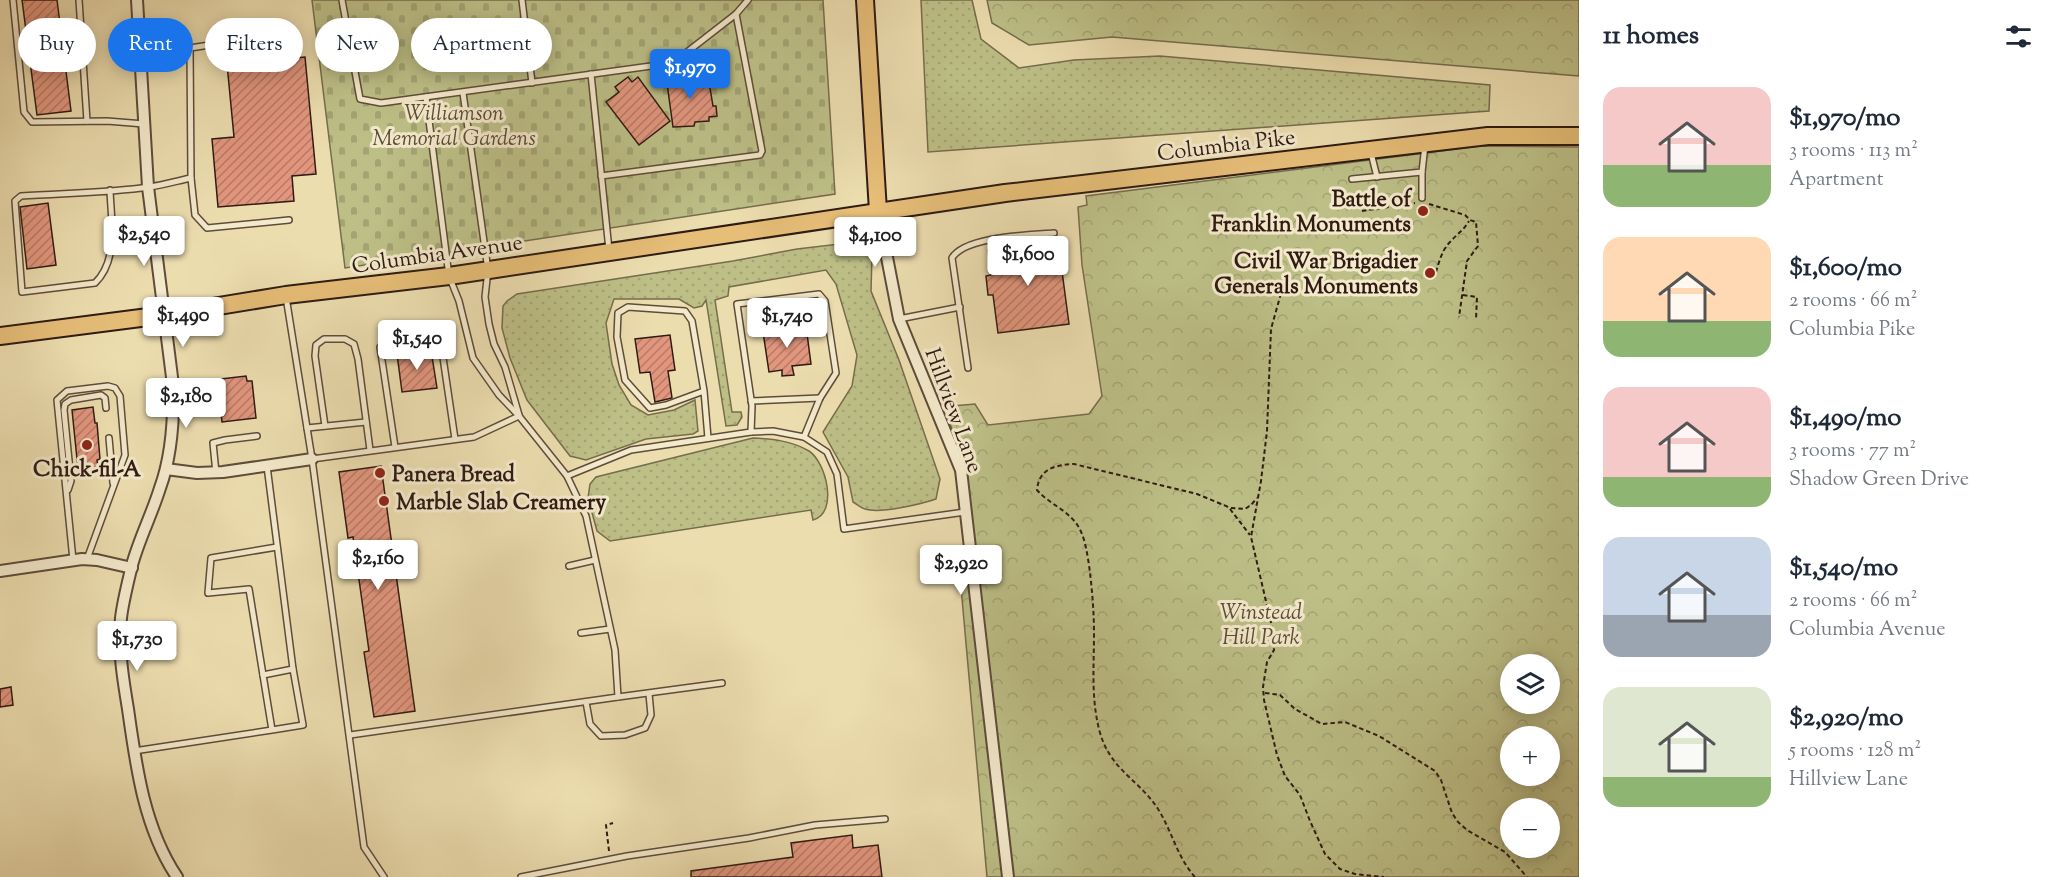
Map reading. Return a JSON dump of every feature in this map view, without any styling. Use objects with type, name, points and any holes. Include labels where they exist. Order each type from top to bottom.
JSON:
[{"type":"main road","points":[[865,0],[878,211]]},
{"type":"main road","name":"Columbia Pike","points":[[878,211],[1017,192],[1488,136],[1579,136]]},
{"type":"main road","name":"Columbia Avenue","points":[[0,336],[164,315],[286,295],[449,276],[748,233],[878,211]]},
{"type":"street","points":[[137,0],[138,18]]},
{"type":"street","points":[[141,72],[148,187],[173,385],[174,410],[166,469],[132,568],[121,618],[120,656],[144,802],[166,862],[177,877]]},
{"type":"street","name":"Hillview Lane","points":[[878,211],[899,319],[961,470],[1008,877]]},
{"type":"street","points":[[166,469],[216,473],[312,459]]},
{"type":"street","points":[[0,571],[87,559],[132,568]]},
{"type":"lane","points":[[13,0],[24,112],[32,122],[144,124]]},
{"type":"lane","points":[[79,0],[87,122]]},
{"type":"lane","points":[[342,0],[360,99],[381,103],[673,63],[736,14],[748,0]]},
{"type":"lane","points":[[522,0],[532,83]]},
{"type":"lane","points":[[602,176],[760,154],[762,151],[736,14]]},
{"type":"lane","points":[[190,72],[190,178],[195,215],[207,228],[289,220]]},
{"type":"lane","points":[[591,74],[609,252]]},
{"type":"lane","points":[[463,93],[488,270],[485,297],[489,324],[494,344],[505,367],[519,416]]},
{"type":"lane","points":[[426,98],[449,276],[459,301],[473,358],[499,395],[519,416],[567,476],[586,516],[615,650],[618,698]]},
{"type":"lane","points":[[1422,198],[1425,144]]},
{"type":"lane","points":[[1371,150],[1377,177]]},
{"type":"lane","points":[[1352,179],[1422,172]]},
{"type":"lane","points":[[110,190],[111,246],[109,262],[103,275],[95,283],[22,292],[15,210],[15,201],[21,196],[148,187],[190,178]]},
{"type":"lane","points":[[968,368],[952,258],[956,252],[990,239],[1054,233]]},
{"type":"lane","points":[[751,432],[751,401],[737,304],[819,294],[825,301],[836,373],[820,398],[804,437]]},
{"type":"lane","points":[[286,295],[312,459],[364,847],[384,877]]},
{"type":"lane","points":[[704,391],[666,405],[650,408],[625,380],[617,337],[618,313],[628,307],[685,311],[692,321],[704,391],[708,438]]},
{"type":"lane","points":[[899,319],[960,307]]},
{"type":"lane","points":[[395,447],[380,347],[384,343],[427,336],[436,338],[441,344],[455,439]]},
{"type":"lane","points":[[325,426],[315,356],[316,345],[324,339],[345,339],[354,344],[358,359],[370,450]]},
{"type":"lane","points":[[73,560],[57,400],[67,391],[108,386],[115,388],[120,396],[125,456],[87,559]]},
{"type":"lane","points":[[68,492],[71,481],[65,404],[71,400],[101,395],[105,398],[106,408]]},
{"type":"lane","points":[[751,401],[820,398]]},
{"type":"lane","points":[[312,459],[474,436],[519,416]]},
{"type":"lane","points":[[307,428],[366,422]]},
{"type":"lane","points":[[567,476],[631,450],[751,432],[773,431],[804,437],[827,452],[837,474],[844,529],[965,512]]},
{"type":"lane","points":[[216,473],[213,443],[257,436]]},
{"type":"lane","points":[[109,438],[113,485]]},
{"type":"lane","points":[[134,751],[303,725],[293,669],[267,466]]},
{"type":"lane","points":[[272,730],[249,589],[208,592],[211,558],[278,547]]},
{"type":"lane","points":[[568,566],[595,560]]},
{"type":"lane","points":[[581,633],[610,629]]},
{"type":"lane","points":[[263,675],[293,669]]},
{"type":"lane","points":[[350,735],[722,682]]},
{"type":"lane","points":[[586,702],[590,724],[601,736],[625,735],[645,728],[651,715],[649,694]]},
{"type":"lane","points":[[521,877],[815,825],[885,819]]},
{"type":"path","points":[[1362,211],[1407,204]]},
{"type":"path","points":[[1432,205],[1465,215],[1476,222],[1478,246],[1467,261],[1459,317]]},
{"type":"path","points":[[1436,273],[1449,242],[1465,228],[1470,220]]},
{"type":"path","points":[[1251,537],[1267,430],[1270,329],[1285,279]]},
{"type":"path","points":[[1463,295],[1477,297],[1476,319]]},
{"type":"path","points":[[1195,877],[1177,851],[1157,807],[1125,776],[1104,745],[1098,729],[1092,680],[1094,613],[1086,548],[1079,526],[1067,514],[1043,498],[1037,490],[1037,483],[1055,465],[1074,464],[1197,494],[1236,514],[1251,537],[1272,627],[1275,650],[1268,662],[1264,693],[1277,755],[1285,776],[1300,795],[1325,854],[1340,869],[1355,874],[1384,877]]},
{"type":"path","points":[[1228,508],[1245,508],[1257,498]]},
{"type":"path","points":[[1264,693],[1280,695],[1295,709],[1322,724],[1345,722],[1379,736],[1434,771],[1441,780],[1452,813],[1458,822],[1467,830],[1505,852],[1527,877]]},
{"type":"path","points":[[610,860],[606,825],[613,823]]},
{"type":"green space","name":"Williamson Memorial Gardens","points":[[312,0],[823,0],[835,194],[345,268],[321,72],[399,72],[399,18],[315,18],[315,24]]},
{"type":"green space","points":[[921,0],[972,0],[981,39],[1019,68],[1074,60],[1160,56],[1490,85],[1489,111],[928,152]]},
{"type":"green space","points":[[987,0],[1579,0],[1579,76],[1112,37],[1029,45],[992,23]]},
{"type":"green space","name":"Winstead Hill Park","points":[[1480,146],[1579,147],[1579,877],[987,877],[958,554],[975,548],[966,469],[947,415],[952,406],[975,404],[988,425],[1089,414],[1102,396],[1082,265],[1078,207],[1087,205],[1086,196]]},
{"type":"green space","points":[[857,242],[872,256],[871,291],[899,360],[940,479],[936,499],[911,506],[880,510],[865,509],[853,502],[848,477],[823,432],[852,386],[857,355],[836,284],[826,270],[729,287],[728,296],[715,300],[732,412],[741,412],[742,417],[737,425],[726,426],[706,300],[702,306],[694,308],[679,299],[614,299],[606,323],[612,364],[619,385],[631,405],[648,415],[674,410],[695,400],[698,431],[693,434],[646,439],[586,460],[570,456],[527,400],[510,358],[502,328],[503,306],[517,294],[797,249]]},
{"type":"green space","points":[[753,438],[789,443],[809,451],[815,457],[825,476],[827,487],[826,508],[821,515],[813,520],[811,510],[610,541],[597,531],[588,498],[590,484],[596,477]]},
{"type":"building","points":[[22,0],[57,0],[59,18],[24,18]]},
{"type":"building","points":[[303,57],[305,57],[316,174],[292,176],[294,201],[218,207],[212,139],[234,137],[228,72],[303,72]]},
{"type":"building","points":[[31,72],[66,72],[71,111],[37,115]]},
{"type":"building","points":[[702,72],[703,83],[709,82],[717,116],[709,117],[709,121],[695,122],[694,126],[673,127],[666,76]]},
{"type":"building","points":[[628,77],[632,82],[638,77],[670,121],[639,145],[606,102],[619,92],[615,87]]},
{"type":"building","points":[[48,203],[56,265],[27,269],[20,207]]},
{"type":"building","points":[[1058,241],[1069,324],[998,333],[993,295],[988,295],[986,276],[991,275],[988,250]]},
{"type":"building","points":[[806,326],[811,364],[792,366],[794,375],[782,376],[782,370],[769,372],[763,332]]},
{"type":"building","points":[[670,335],[675,370],[668,371],[672,398],[655,402],[650,372],[640,373],[635,339]]},
{"type":"building","points":[[424,348],[424,351],[431,350],[437,388],[402,392],[397,354]]},
{"type":"building","points":[[246,376],[247,381],[252,381],[256,418],[222,422],[218,387],[222,386],[221,379]]},
{"type":"building","name":"Chick-fil-A","points":[[93,407],[95,423],[97,423],[100,459],[97,460],[98,467],[78,469],[72,410]]},
{"type":"building","points":[[381,466],[415,711],[374,717],[364,652],[369,651],[353,537],[348,538],[339,472]]},
{"type":"building","points":[[11,687],[13,705],[0,707],[0,689]]},
{"type":"building","points":[[852,835],[853,848],[878,845],[882,877],[691,877],[691,871],[793,857],[791,843]]},
{"type":"place","name":"Battle of Franklin Monuments","points":[[1423,211]]},
{"type":"place","name":"Civil War Brigadier Generals Monuments","points":[[1430,273]]},
{"type":"place","name":"Chick-fil-A","points":[[87,445]]},
{"type":"place","name":"Panera Bread","points":[[380,473]]},
{"type":"place","name":"Marble Slab Creamery","points":[[384,501]]}]
